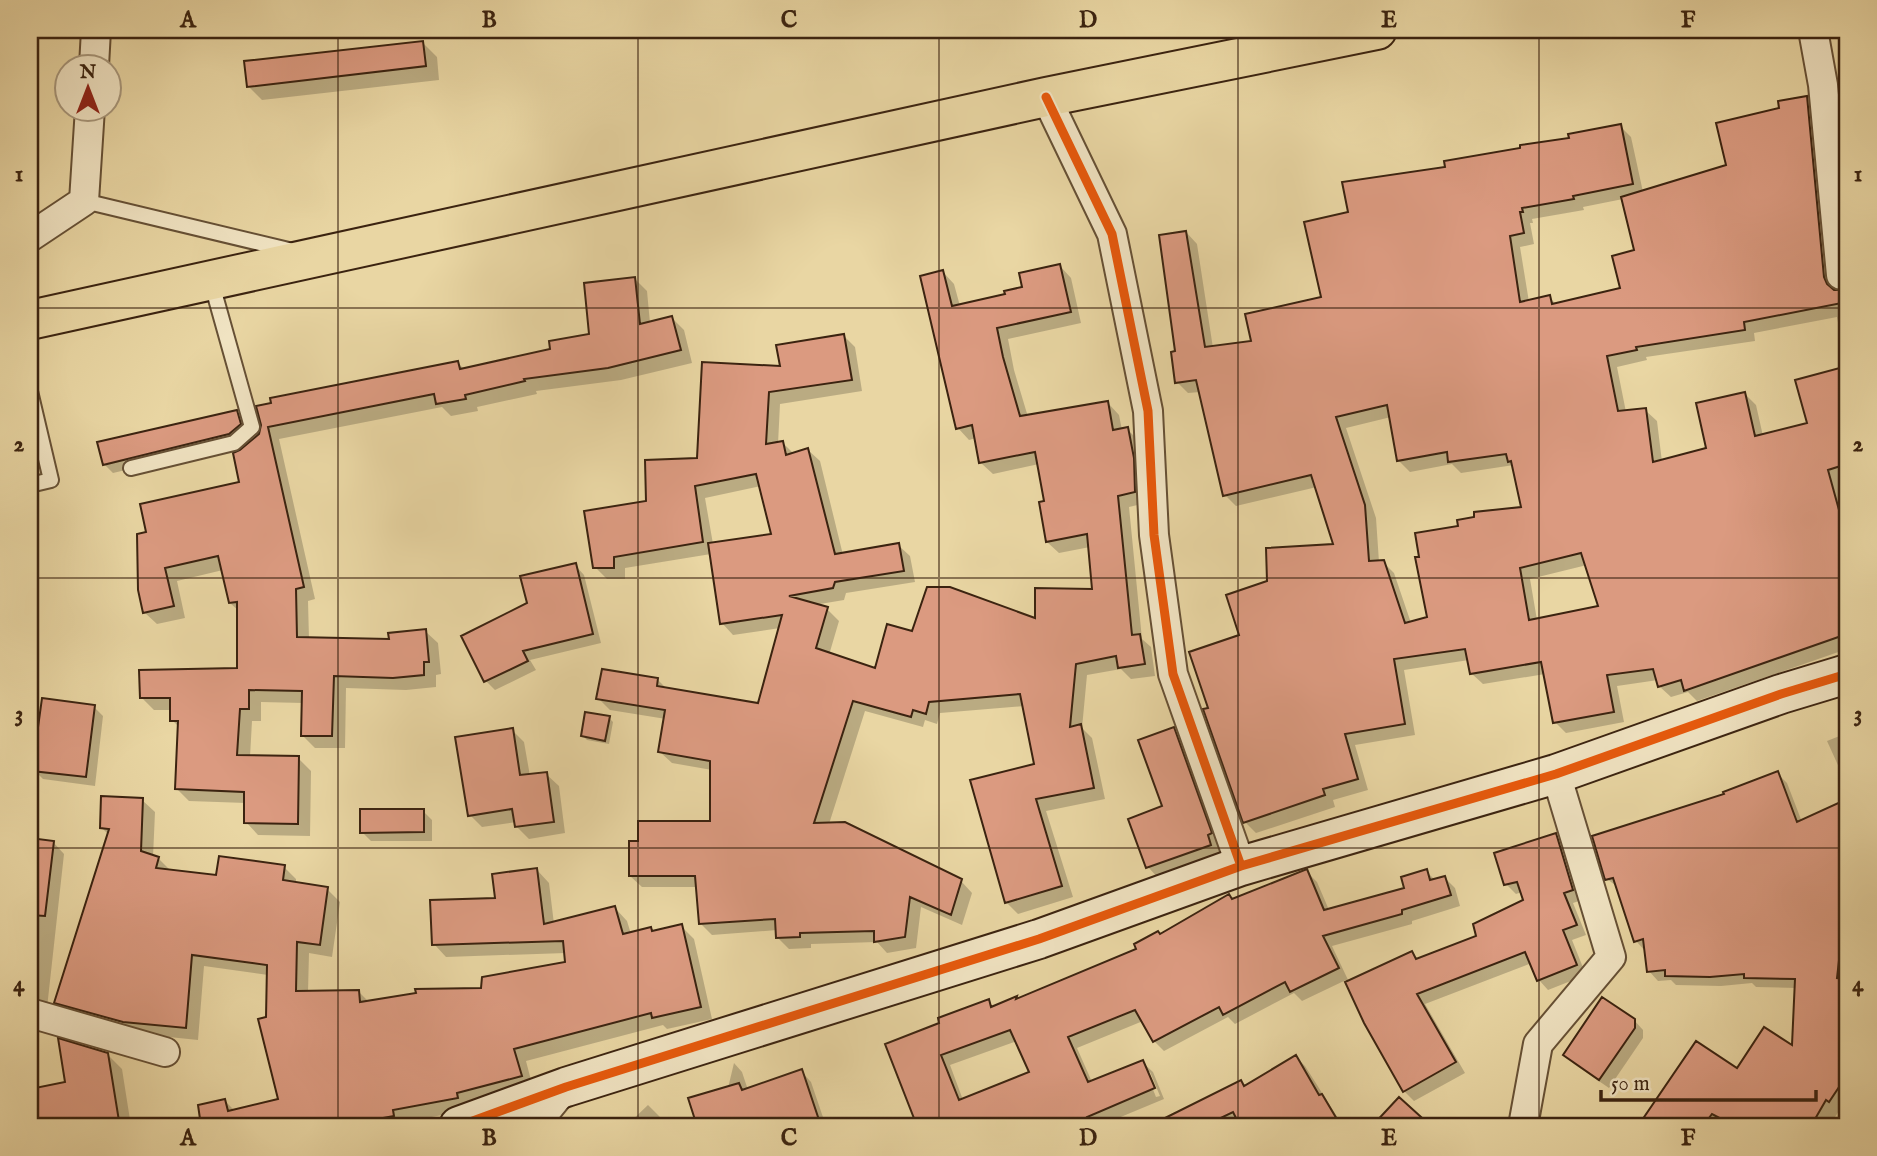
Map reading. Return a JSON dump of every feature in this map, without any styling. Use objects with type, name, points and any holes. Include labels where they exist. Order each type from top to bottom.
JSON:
[{"type":"highway","points":[[30,320],[1046,97],[1377,30]]},
{"type":"street","points":[[95,52],[96,30]]},
{"type":"street","points":[[1813,30],[1823,85],[1841,275]]},
{"type":"street","points":[[1046,97],[1111,234],[1147,411],[1154,535],[1173,674],[1241,866]]},
{"type":"street","points":[[30,237],[84,201],[89,122]]},
{"type":"street","points":[[459,1126],[566,1087],[1039,939],[1241,866],[1556,774],[1781,694],[1847,674]]},
{"type":"street","points":[[1523,1126],[1538,1044],[1611,957],[1556,774]]},
{"type":"street","points":[[30,1013],[165,1052]]},
{"type":"street","points":[[534,1126],[566,1087]]},
{"type":"lane","points":[[84,201],[319,257]]},
{"type":"lane","points":[[131,468],[234,443],[252,427],[211,281]]},
{"type":"lane","points":[[30,391],[51,480],[30,485]]},
{"type":"building","points":[[423,41],[426,66],[247,87],[244,61]]},
{"type":"building","points":[[1847,92],[1847,165],[1840,93]]},
{"type":"building","points":[[1807,96],[1824,277],[1834,290],[1847,290],[1847,302],[1744,322],[1745,330],[1636,347],[1637,350],[1607,356],[1618,411],[1646,408],[1653,462],[1706,448],[1696,403],[1745,392],[1755,436],[1807,423],[1795,380],[1847,366],[1847,464],[1828,470],[1847,539],[1847,634],[1684,691],[1681,680],[1658,687],[1653,669],[1607,675],[1614,712],[1553,723],[1541,662],[1470,674],[1465,649],[1394,659],[1405,724],[1345,734],[1358,779],[1323,789],[1325,795],[1243,823],[1203,709],[1208,708],[1189,652],[1239,635],[1226,595],[1267,581],[1266,548],[1333,544],[1311,475],[1223,496],[1196,380],[1175,383],[1171,352],[1175,351],[1159,235],[1186,231],[1205,347],[1251,341],[1245,314],[1321,297],[1304,222],[1348,212],[1342,182],[1445,167],[1444,161],[1569,138],[1568,134],[1621,124],[1633,184],[1573,196],[1574,199],[1522,208],[1523,212],[1520,212],[1524,233],[1510,236],[1520,302],[1550,295],[1552,304],[1620,288],[1612,256],[1634,250],[1621,197],[1726,165],[1716,123],[1779,108],[1778,101]],"holes":[[[1387,405],[1397,461],[1447,452],[1448,462],[1506,454],[1508,462],[1511,461],[1521,507],[1474,512],[1474,517],[1457,520],[1458,526],[1415,533],[1419,557],[1415,557],[1427,617],[1405,623],[1384,560],[1369,561],[1365,505],[1336,417]],[[1581,553],[1598,606],[1529,620],[1520,568]]]},
{"type":"building","points":[[1060,264],[1071,312],[997,328],[1003,357],[1020,416],[1108,401],[1113,430],[1128,427],[1134,458],[1135,492],[1118,496],[1132,635],[1140,634],[1145,664],[1118,668],[1116,656],[1076,664],[1070,727],[1081,724],[1094,788],[1036,799],[1062,886],[1005,903],[970,780],[1034,764],[1020,694],[929,702],[926,714],[913,710],[911,717],[853,701],[814,823],[845,822],[962,879],[951,915],[910,897],[905,937],[874,942],[874,931],[800,933],[800,937],[776,938],[775,919],[699,924],[695,876],[629,876],[629,841],[638,841],[638,821],[710,821],[710,761],[658,752],[665,710],[596,699],[602,669],[658,678],[657,686],[758,703],[782,615],[720,624],[708,543],[771,534],[756,474],[695,486],[703,542],[614,557],[614,568],[593,568],[584,511],[646,501],[645,460],[697,458],[702,362],[780,366],[776,345],[844,334],[852,380],[769,392],[766,444],[783,441],[786,455],[808,448],[835,554],[899,543],[904,571],[835,582],[833,588],[789,596],[828,607],[816,648],[875,668],[887,624],[912,631],[927,587],[950,587],[1035,618],[1035,588],[1092,589],[1087,534],[1046,542],[1039,502],[1044,501],[1035,452],[979,463],[972,425],[956,429],[920,276],[943,270],[952,306],[1005,294],[1004,291],[1022,287],[1019,273]]},
{"type":"building","points":[[635,277],[640,324],[672,316],[681,350],[608,368],[524,379],[525,381],[465,395],[466,399],[436,404],[434,394],[268,427],[304,587],[296,589],[297,637],[389,639],[388,633],[426,629],[429,662],[424,662],[424,675],[393,678],[334,676],[332,736],[301,736],[302,691],[249,690],[249,709],[240,709],[237,755],[299,756],[298,824],[244,823],[244,792],[175,789],[178,721],[170,721],[170,698],[140,698],[139,670],[237,668],[237,602],[229,603],[218,556],[165,568],[174,606],[143,613],[138,590],[137,534],[146,532],[140,504],[239,482],[233,453],[259,434],[261,425],[256,406],[271,403],[270,398],[458,361],[460,369],[550,349],[549,341],[589,334],[584,283]]},
{"type":"building","points":[[237,410],[241,424],[229,434],[103,465],[97,442]]},
{"type":"building","points":[[576,563],[593,634],[523,651],[528,661],[484,682],[461,636],[527,603],[520,576]]},
{"type":"building","points":[[42,698],[95,705],[86,777],[32,771]]},
{"type":"building","points":[[585,712],[610,716],[605,741],[581,736]]},
{"type":"building","points":[[1174,727],[1212,833],[1208,835],[1211,845],[1146,868],[1128,819],[1162,806],[1138,740]]},
{"type":"building","points":[[513,728],[520,775],[547,772],[554,822],[515,827],[512,809],[468,816],[455,737]]},
{"type":"building","points":[[1778,771],[1797,822],[1847,799],[1847,935],[1842,934],[1837,978],[1847,979],[1847,1075],[1829,1102],[1826,1100],[1811,1126],[1735,1126],[1712,1114],[1703,1126],[1638,1126],[1696,1041],[1737,1068],[1764,1027],[1792,1045],[1795,979],[1744,978],[1744,974],[1710,977],[1665,976],[1665,970],[1647,972],[1643,939],[1634,942],[1613,878],[1605,880],[1592,836],[1724,794],[1723,792]]},
{"type":"building","points":[[101,796],[143,798],[141,851],[159,857],[156,868],[216,875],[219,856],[285,865],[283,880],[328,887],[320,945],[297,942],[296,991],[359,990],[360,1002],[416,993],[415,989],[481,988],[482,977],[565,962],[563,941],[432,945],[430,900],[495,898],[492,874],[537,868],[544,924],[615,906],[623,934],[651,927],[652,931],[682,924],[701,1007],[652,1018],[651,1013],[514,1049],[522,1076],[457,1093],[458,1098],[393,1110],[394,1116],[339,1126],[335,1119],[308,1126],[201,1126],[198,1105],[225,1099],[228,1111],[278,1099],[258,1019],[266,1017],[267,965],[192,955],[186,1028],[123,1022],[54,1003],[109,829],[100,828]]},
{"type":"building","points":[[360,809],[424,809],[424,832],[360,833]]},
{"type":"building","points":[[1556,833],[1573,890],[1564,893],[1577,925],[1563,930],[1577,965],[1537,981],[1525,952],[1417,994],[1456,1062],[1403,1092],[1364,1023],[1345,982],[1412,951],[1416,959],[1476,936],[1473,924],[1523,900],[1517,882],[1504,885],[1494,853]]},
{"type":"building","points":[[30,838],[54,841],[45,916],[30,915]]},
{"type":"building","points":[[1307,869],[1324,910],[1404,888],[1401,877],[1427,869],[1430,880],[1445,876],[1451,895],[1402,910],[1402,914],[1323,936],[1339,968],[1290,992],[1285,982],[1223,1015],[1219,1007],[1153,1042],[1135,1010],[1068,1037],[1088,1082],[1143,1060],[1155,1088],[1087,1117],[1088,1120],[1074,1126],[917,1126],[885,1044],[939,1023],[938,1018],[989,999],[991,1007],[1017,996],[1016,999],[1136,949],[1134,944],[1158,931],[1160,934],[1229,894],[1232,899]],"holes":[[[1010,1030],[1029,1072],[959,1100],[941,1055]]]},
{"type":"building","points":[[1602,997],[1635,1019],[1635,1028],[1599,1080],[1563,1055]]},
{"type":"building","points":[[58,1038],[108,1053],[119,1121],[86,1126],[30,1126],[30,1089],[65,1082]]},
{"type":"building","points":[[1296,1055],[1341,1126],[1240,1126],[1233,1112],[1204,1126],[1149,1126],[1241,1080],[1244,1086]]},
{"type":"building","points":[[802,1069],[821,1126],[697,1126],[688,1098],[739,1083],[742,1090]]},
{"type":"building","points":[[1399,1097],[1431,1126],[1372,1126]]},
{"type":"cycle path","points":[[1046,97],[1112,234],[1148,411],[1154,535],[1173,674],[1241,866]]},
{"type":"cycle path","points":[[459,1126],[566,1087],[1039,939],[1241,866],[1556,774],[1781,694],[1847,674]]}]
